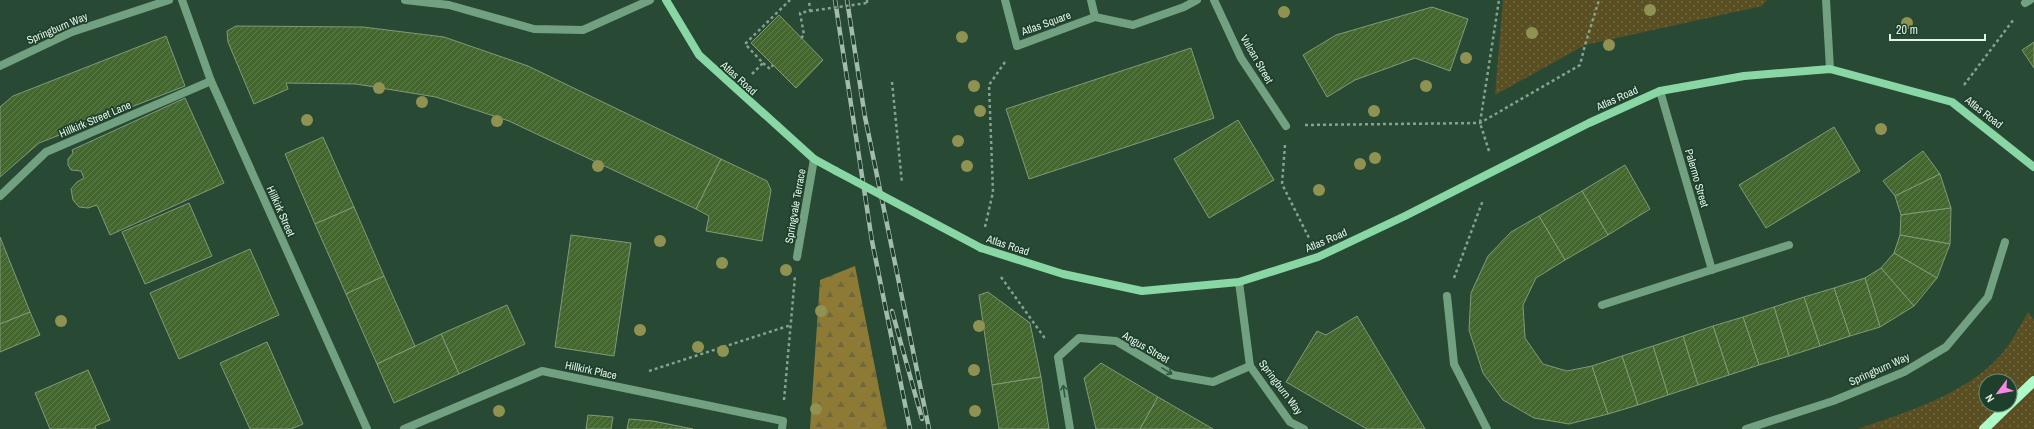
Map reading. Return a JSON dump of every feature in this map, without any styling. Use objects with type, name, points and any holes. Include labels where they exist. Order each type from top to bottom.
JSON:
[{"type":"main road","points":[[2018,395],[2034,380]]},
{"type":"main road","points":[[1984,429],[2000,413]]},
{"type":"street","name":"Springburn Way","points":[[0,66],[72,32],[169,0]]},
{"type":"street","name":"Hillkirk Street","points":[[182,0],[211,82],[367,429]]},
{"type":"street","points":[[405,0],[449,5],[534,29],[583,30],[650,0]]},
{"type":"street","name":"Atlas Road","points":[[666,0],[699,56],[736,91],[814,159],[980,248],[1063,274],[1142,290],[1239,282],[1318,257],[1405,216],[1495,169],[1589,123],[1660,91],[1744,76],[1830,69],[1952,102],[2034,167]]},
{"type":"street","points":[[1005,0],[1017,46]]},
{"type":"street","points":[[1091,0],[1096,17],[1133,25],[1184,7],[1197,0]]},
{"type":"street","name":"Vulcan Street","points":[[1214,0],[1241,58],[1286,126]]},
{"type":"street","points":[[1826,0],[1830,69]]},
{"type":"street","name":"Atlas Square","points":[[1017,46],[1096,17]]},
{"type":"street","name":"Hillkirk Street Lane","points":[[0,196],[46,152],[211,82]]},
{"type":"street","name":"Palermo Street","points":[[1660,91],[1712,270]]},
{"type":"street","name":"Springvale Terrace","points":[[797,257],[814,159]]},
{"type":"street","name":"Springburn Way","points":[[1746,429],[1833,401],[1904,372],[1946,347],[1988,297],[2005,242]]},
{"type":"street","points":[[1602,305],[1789,245]]},
{"type":"street","name":"Springburn Way","points":[[1239,282],[1250,366],[1290,422],[1304,429]]},
{"type":"street","points":[[1447,296],[1454,364],[1487,429]]},
{"type":"street","name":"Angus Street","points":[[1058,357],[1079,338],[1116,340],[1173,375],[1212,382],[1250,366]]},
{"type":"street","points":[[1058,357],[1070,429]]},
{"type":"street","name":"Hillkirk Place","points":[[404,429],[542,371],[782,425]]},
{"type":"path","points":[[773,66],[770,69],[745,44],[790,0]]},
{"type":"path","points":[[809,0],[810,11]]},
{"type":"path","points":[[1447,296],[1495,169],[1480,123],[1499,0]]},
{"type":"path","points":[[1318,257],[1282,184],[1286,126],[1480,123],[1580,65],[1599,0]]},
{"type":"path","points":[[1952,102],[2028,1]]},
{"type":"path","points":[[801,38],[804,35],[800,13],[867,2]]},
{"type":"path","points":[[1017,46],[989,85],[993,192],[980,248],[1058,357]]},
{"type":"path","points":[[736,91],[763,63]]},
{"type":"path","points":[[892,82],[905,209]]},
{"type":"path","points":[[782,425],[797,257]]},
{"type":"path","points":[[644,373],[791,325]]},
{"type":"shaded area","points":[[1503,0],[1767,0],[1762,6],[1585,45],[1495,95]]},
{"type":"shaded area","points":[[2028,312],[2034,320],[2034,429],[1858,429],[1934,401],[1952,392],[1978,375],[1978,413],[2018,413],[2018,373],[1981,373],[2000,356],[2012,340]]},
{"type":"green space","points":[[855,266],[887,429],[810,429],[820,280]]},
{"type":"building","points":[[1432,7],[1468,19],[1450,71],[1415,58],[1355,80],[1327,97],[1303,55],[1336,35]]},
{"type":"building","points":[[779,15],[823,60],[796,88],[751,43]]},
{"type":"building","points":[[236,26],[363,27],[444,37],[528,66],[721,159],[696,209],[509,121],[436,97],[356,84],[286,83],[288,89],[254,104],[228,42],[227,31]]},
{"type":"building","points":[[166,36],[185,86],[39,143],[0,177],[0,107],[13,96]]},
{"type":"building","points":[[2034,42],[2034,68],[2022,50]]},
{"type":"building","points":[[1191,48],[1214,118],[1029,179],[1006,109]]},
{"type":"building","points":[[185,98],[224,183],[110,235],[97,205],[88,208],[79,207],[73,200],[71,189],[77,182],[84,178],[81,171],[71,170],[68,165],[68,159],[73,153],[72,150]]},
{"type":"building","points":[[1238,120],[1274,180],[1209,218],[1174,159]]},
{"type":"building","points":[[1834,127],[1860,171],[1766,228],[1739,185]]},
{"type":"building","points":[[323,137],[354,207],[315,224],[285,154]]},
{"type":"building","points":[[1923,151],[1940,174],[1895,196],[1883,181]]},
{"type":"building","points":[[721,159],[767,181],[771,190],[762,241],[706,231],[709,216],[696,209]]},
{"type":"building","points":[[1625,165],[1650,209],[1608,235],[1582,191]]},
{"type":"building","points":[[1940,174],[1951,208],[1901,215],[1895,196]]},
{"type":"building","points":[[1582,191],[1608,235],[1565,260],[1539,216]]},
{"type":"building","points":[[189,203],[212,256],[145,284],[122,232]]},
{"type":"building","points":[[354,207],[384,276],[346,294],[315,224]]},
{"type":"building","points":[[1951,208],[1950,244],[1900,235],[1901,215]]},
{"type":"building","points":[[1539,216],[1565,260],[1536,278],[1523,305],[1525,338],[1543,364],[1567,371],[1592,366],[1608,414],[1569,424],[1534,418],[1503,400],[1483,373],[1469,330],[1471,293],[1488,256],[1511,232]]},
{"type":"building","points":[[571,235],[631,243],[614,356],[555,347]]},
{"type":"building","points":[[1900,235],[1950,244],[1937,278],[1894,253]]},
{"type":"building","points":[[0,237],[30,312],[0,324]]},
{"type":"building","points":[[250,249],[279,315],[179,359],[150,293]]},
{"type":"building","points":[[1894,253],[1937,278],[1914,306],[1881,268]]},
{"type":"building","points":[[1881,268],[1914,306],[1880,327],[1865,278]]},
{"type":"building","points":[[384,276],[415,346],[377,364],[346,294]]},
{"type":"building","points":[[1865,278],[1880,327],[1850,336],[1834,288]]},
{"type":"building","points":[[1834,288],[1850,336],[1820,346],[1804,297]]},
{"type":"building","points":[[988,292],[1030,323],[1041,377],[992,385],[979,295]]},
{"type":"building","points":[[1804,297],[1820,346],[1789,356],[1774,307]]},
{"type":"building","points":[[507,305],[525,344],[459,374],[441,334]]},
{"type":"building","points":[[1774,307],[1789,356],[1759,365],[1743,317]]},
{"type":"building","points":[[30,312],[40,335],[0,352],[0,324]]},
{"type":"building","points":[[1357,316],[1425,429],[1367,429],[1286,382],[1317,331],[1326,335]]},
{"type":"building","points":[[1743,317],[1759,365],[1729,375],[1713,326]]},
{"type":"building","points":[[1713,326],[1729,375],[1698,385],[1683,336]]},
{"type":"building","points":[[441,334],[459,374],[394,403],[377,364]]},
{"type":"building","points":[[1683,336],[1698,385],[1668,395],[1653,346]]},
{"type":"building","points":[[267,342],[303,424],[291,429],[250,429],[220,363]]},
{"type":"building","points":[[1653,346],[1668,395],[1638,405],[1622,356]]},
{"type":"building","points":[[1622,356],[1638,405],[1608,414],[1592,366]]},
{"type":"building","points":[[1101,363],[1158,397],[1140,429],[1096,429],[1084,378]]},
{"type":"building","points":[[88,370],[110,420],[95,426],[96,429],[50,429],[35,393]]},
{"type":"building","points":[[1041,377],[1049,429],[999,429],[992,385]]},
{"type":"building","points":[[1158,397],[1213,429],[1140,429]]},
{"type":"building","points":[[588,415],[613,417],[611,429],[586,429]]},
{"type":"building","points":[[629,419],[653,421],[693,429],[627,429]]},
{"type":"railway","points":[[835,0],[872,241],[910,429]]},
{"type":"railway","points":[[847,0],[865,117],[929,429]]},
{"type":"railway","points":[[892,311],[922,419]]}]
